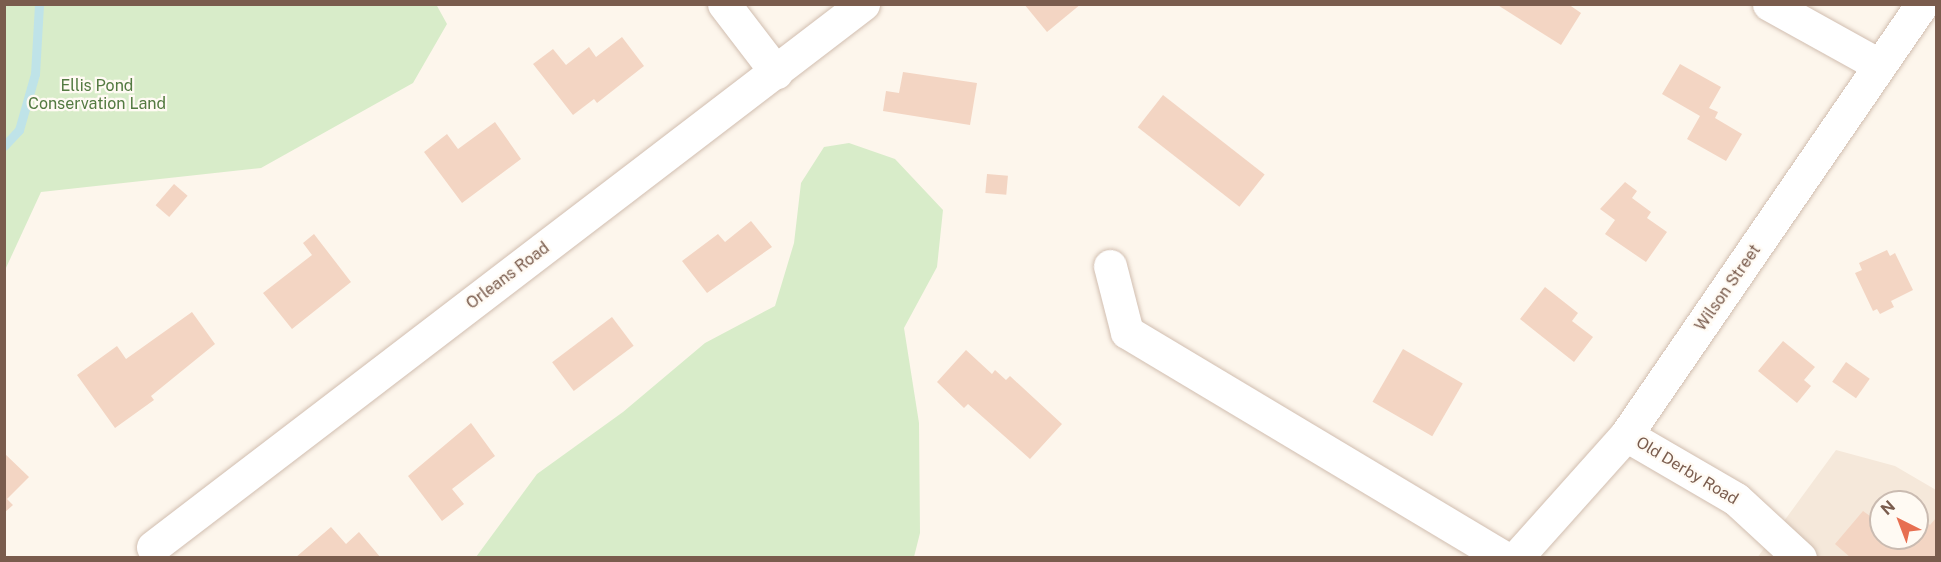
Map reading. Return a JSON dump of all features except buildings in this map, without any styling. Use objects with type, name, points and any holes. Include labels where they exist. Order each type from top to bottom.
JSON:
[{"type":"street","points":[[724,4],[776,72]]},
{"type":"street","name":"Orleans Road","points":[[153,548],[863,4]]},
{"type":"street","points":[[1769,4],[1879,65]]},
{"type":"street","name":"Wilson Street","points":[[1516,558],[1626,435],[1922,4]]},
{"type":"street","points":[[1110,266],[1127,332],[1505,558]]},
{"type":"street","name":"Old Derby Road","points":[[1626,435],[1736,499],[1800,558]]},
{"type":"shaded area","points":[[1836,450],[1895,466],[1936,490],[1936,557],[1757,558]]},
{"type":"green space","name":"Ellis Pond Conservation Land","points":[[5,4],[436,4],[447,24],[413,83],[261,168],[41,192],[5,270]]},
{"type":"green space","points":[[849,143],[895,159],[943,210],[937,267],[904,328],[919,423],[920,533],[914,557],[476,557],[537,474],[623,412],[705,343],[775,306],[794,243],[801,183],[824,147]]},
{"type":"waterway","points":[[4,146],[19,130],[35,74],[39,4]]}]
